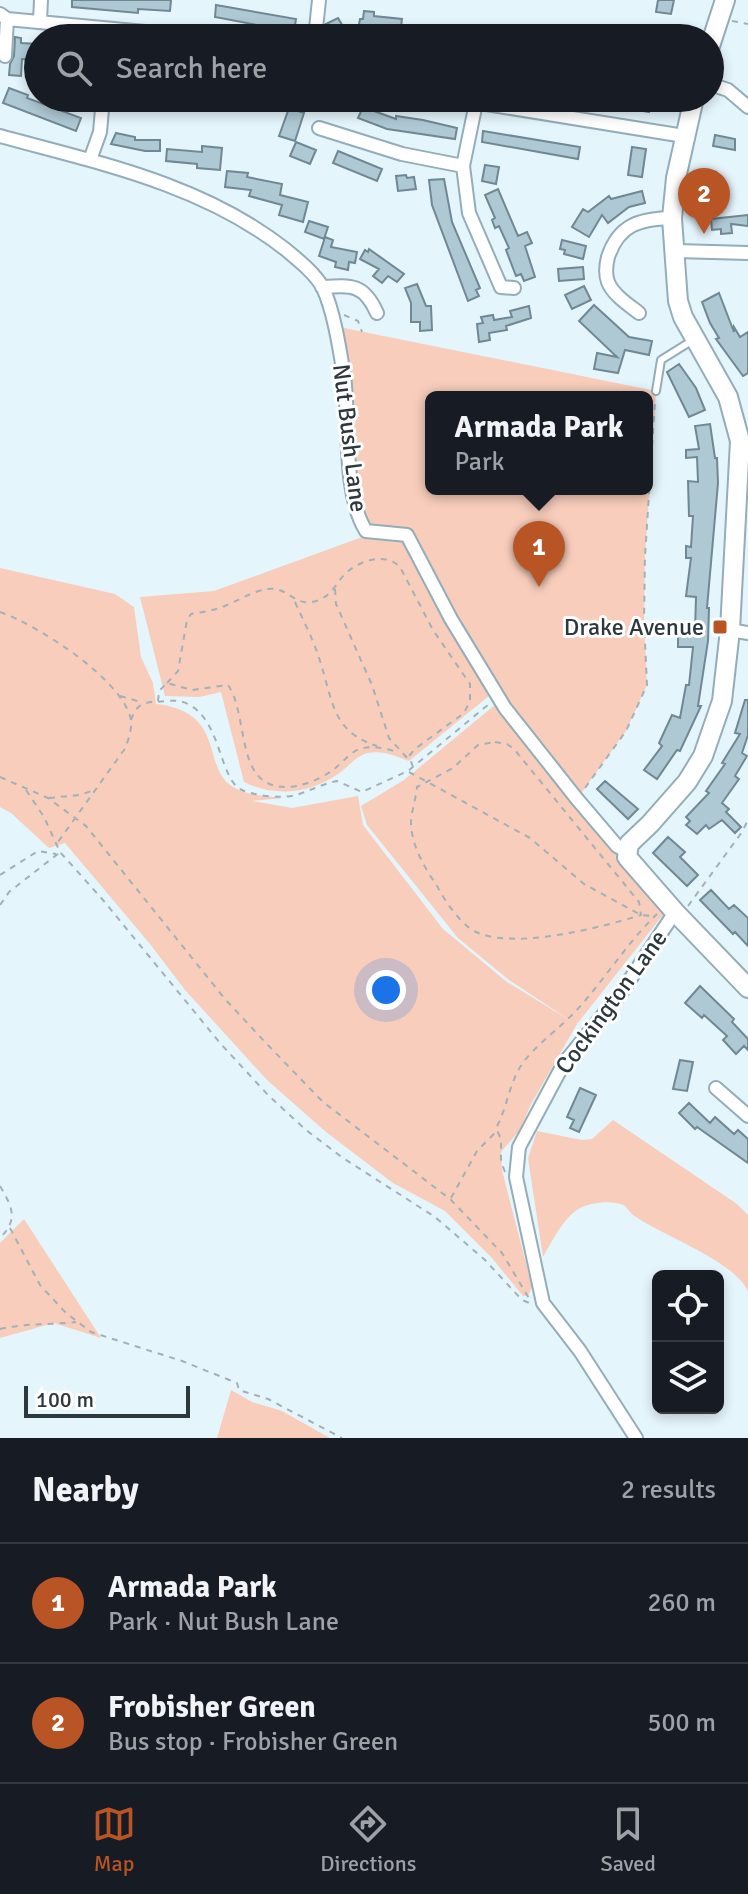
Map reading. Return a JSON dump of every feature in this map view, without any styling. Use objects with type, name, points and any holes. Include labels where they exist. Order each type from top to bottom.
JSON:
[{"type":"street","points":[[40,21],[41,0]]},
{"type":"street","points":[[316,24],[319,0]]},
{"type":"street","points":[[717,24],[725,0]]},
{"type":"street","points":[[5,56],[4,16],[58,24]]},
{"type":"street","points":[[724,89],[748,107]]},
{"type":"street","points":[[90,160],[100,132],[102,112]]},
{"type":"street","points":[[474,112],[463,166],[469,213],[502,291]]},
{"type":"street","points":[[533,112],[684,136]]},
{"type":"street","points":[[626,851],[687,782],[703,756],[722,701],[739,632],[740,441],[728,397],[683,317],[678,301],[672,218],[690,112]]},
{"type":"street","points":[[319,128],[402,154],[463,166]]},
{"type":"street","name":"Nut Bush Lane","points":[[0,136],[141,174],[194,195],[255,226],[302,263],[322,287],[334,326],[344,377],[347,443],[358,519],[366,531],[407,535],[451,619],[498,697],[577,799],[617,846],[626,851],[627,857],[676,915],[748,988]]},
{"type":"street","points":[[639,313],[608,283],[606,269],[613,244],[627,227],[653,219],[672,218]]},
{"type":"street","points":[[676,251],[748,253]]},
{"type":"street","points":[[322,287],[351,285],[369,296],[377,313]]},
{"type":"street","name":"Cockington Lane","points":[[636,1438],[580,1351],[543,1303],[516,1177],[519,1147],[564,1063],[621,993],[676,915]]},
{"type":"street","points":[[716,1088],[748,1116]]},
{"type":"lane","points":[[656,391],[661,360],[695,338]]},
{"type":"path","points":[[653,436],[656,391]]},
{"type":"path","points":[[577,799],[626,731],[647,685],[644,621],[649,495]]},
{"type":"path","points":[[158,702],[159,691],[178,671],[187,620],[191,614],[220,608],[268,589],[281,590],[294,600],[308,603],[320,600],[335,589],[345,574],[361,563],[382,558],[393,560],[400,567],[433,630],[470,684],[470,701],[464,713],[415,749],[409,761]]},
{"type":"path","points":[[335,589],[336,604],[372,685],[389,738],[413,767]]},
{"type":"path","points":[[294,600],[320,659],[335,714],[346,730],[361,742],[399,752]]},
{"type":"path","points":[[0,612],[75,654],[119,696],[131,720]]},
{"type":"path","points":[[167,683],[192,690],[228,685],[235,694],[241,732],[250,759],[259,776],[271,784],[303,785],[332,771],[358,749],[378,747]]},
{"type":"path","points":[[119,696],[143,703],[173,700],[189,704],[211,727],[231,780],[238,788],[245,792],[293,796],[337,781],[362,792],[408,771],[498,697]]},
{"type":"path","points":[[57,843],[124,750],[131,720],[137,706],[143,703]]},
{"type":"path","points":[[641,915],[639,902],[507,744],[495,742],[478,745],[453,768],[417,787],[411,824],[420,859],[439,891],[468,927],[494,938],[518,939],[567,933],[641,915],[656,916]]},
{"type":"path","points":[[408,771],[530,838],[584,884],[641,915]]},
{"type":"path","points":[[0,777],[48,798],[77,818],[159,914],[225,999],[323,1102],[450,1199],[502,1253],[532,1304],[522,1300],[485,1260],[435,1217],[343,1158],[268,1095],[201,1022],[103,900],[58,853],[57,843],[44,817],[26,789]]},
{"type":"path","points":[[48,798],[80,795],[95,789]]},
{"type":"path","points":[[450,1199],[477,1151],[496,1132],[524,1061],[574,1013],[629,942],[658,913],[676,915],[742,832],[748,820]]},
{"type":"path","points":[[0,875],[38,851],[58,853]]},
{"type":"path","points":[[0,905],[9,892],[58,853]]},
{"type":"path","points":[[496,1132],[501,1139],[503,1168],[508,1176],[516,1177]]},
{"type":"path","points":[[0,1186],[13,1215],[10,1228],[0,1238]]},
{"type":"path","points":[[10,1228],[40,1285],[91,1332],[182,1361],[237,1383],[239,1390],[268,1399],[342,1438]]},
{"type":"path","points":[[0,1329],[23,1324],[77,1322]]},
{"type":"shaded area","points":[[334,326],[656,391],[653,436],[653,391],[425,391],[425,495],[649,495],[644,621],[647,685],[626,731],[577,799],[505,708],[407,535],[366,531],[358,519]]},
{"type":"shaded area","points":[[365,536],[404,541],[489,696],[409,761],[384,753],[368,753],[327,781],[292,791],[267,790],[244,782],[221,692],[199,697],[165,696],[140,597],[214,591]]},
{"type":"shaded area","points":[[0,568],[115,594],[134,607],[141,657],[153,683],[156,704],[179,709],[194,718],[204,730],[225,780],[246,793],[283,798],[252,801],[292,808],[358,796],[363,825],[443,929],[507,982],[571,1021],[509,980],[458,938],[367,825],[361,806],[404,780],[496,704],[564,793],[666,911],[577,1024],[530,1106],[520,1130],[501,1152],[502,1170],[532,1287],[528,1296],[523,1296],[491,1257],[445,1211],[393,1183],[326,1132],[267,1080],[185,990],[65,843],[49,848],[11,813],[0,807]]},
{"type":"shaded area","points":[[613,1120],[737,1204],[748,1215],[748,1292],[741,1281],[715,1260],[634,1216],[618,1203],[590,1204],[574,1212],[543,1257],[528,1158],[537,1131],[582,1140],[592,1139]]},
{"type":"shaded area","points":[[24,1219],[101,1338],[54,1323],[0,1338],[0,1243]]},
{"type":"shaded area","points":[[231,1390],[252,1402],[282,1411],[330,1438],[217,1438]]},
{"type":"building","points":[[72,0],[171,0],[170,11],[138,9],[138,13],[72,7]]},
{"type":"building","points":[[658,0],[674,0],[671,14],[656,12]]},
{"type":"building","points":[[216,5],[296,19],[295,24],[252,24],[215,17]]},
{"type":"building","points":[[364,11],[374,12],[374,16],[402,19],[401,24],[359,24]]},
{"type":"building","points":[[338,18],[342,24],[326,24]]},
{"type":"building","points":[[15,37],[21,38],[24,59],[21,76],[9,75]]},
{"type":"building","points":[[9,88],[24,94],[24,111],[3,103]]},
{"type":"building","points":[[26,112],[65,112],[81,118],[76,131]]},
{"type":"building","points":[[288,112],[304,113],[295,141],[279,136]]},
{"type":"building","points":[[361,112],[377,112],[396,119],[396,116],[457,128],[455,139],[387,129],[358,118]]},
{"type":"building","points":[[483,131],[580,147],[578,159],[482,142]]},
{"type":"building","points":[[116,133],[135,137],[135,140],[160,140],[160,151],[111,144]]},
{"type":"building","points":[[715,135],[735,139],[735,150],[713,146]]},
{"type":"building","points":[[296,142],[316,150],[310,164],[290,156]]},
{"type":"building","points":[[202,146],[222,148],[220,170],[166,161],[167,149],[202,152]]},
{"type":"building","points":[[632,147],[646,149],[642,177],[628,175]]},
{"type":"building","points":[[338,151],[382,169],[377,181],[333,163]]},
{"type":"building","points":[[485,165],[499,167],[496,184],[482,181]]},
{"type":"building","points":[[227,171],[248,173],[247,177],[282,184],[280,195],[308,202],[303,222],[279,215],[282,205],[249,196],[251,190],[225,187]]},
{"type":"building","points":[[703,171],[716,172],[712,201],[718,202],[717,211],[698,209]]},
{"type":"building","points":[[406,175],[407,178],[414,177],[416,189],[398,191],[396,176]]},
{"type":"building","points":[[444,179],[452,222],[480,288],[476,290],[479,296],[468,301],[432,205],[429,180]]},
{"type":"building","points":[[498,189],[518,236],[527,232],[532,243],[525,246],[535,277],[524,281],[521,274],[516,276],[506,250],[509,248],[499,226],[495,228],[492,220],[495,218],[485,195]]},
{"type":"building","points":[[642,191],[645,203],[629,207],[608,223],[602,215],[589,237],[572,227],[583,209],[588,212],[609,196],[611,199]]},
{"type":"building","points":[[748,215],[748,226],[731,224],[732,233],[721,234],[721,229],[712,230],[711,219]]},
{"type":"building","points":[[309,221],[328,227],[324,239],[305,232]]},
{"type":"building","points":[[325,237],[333,240],[331,247],[357,252],[355,263],[349,262],[348,270],[335,267],[336,262],[319,256]]},
{"type":"building","points":[[562,240],[586,246],[583,259],[564,254],[565,250],[560,249]]},
{"type":"building","points":[[369,249],[404,274],[397,282],[388,276],[382,283],[373,276],[379,269],[360,259]]},
{"type":"building","points":[[583,267],[584,279],[559,281],[558,269]]},
{"type":"building","points":[[417,284],[426,306],[431,306],[432,330],[420,331],[420,322],[411,322],[411,303],[405,288]]},
{"type":"building","points":[[584,286],[591,300],[572,309],[565,295]]},
{"type":"building","points":[[719,293],[734,332],[734,327],[740,337],[748,332],[748,373],[743,376],[716,339],[719,338],[702,302]]},
{"type":"building","points":[[594,305],[629,337],[652,341],[649,355],[625,350],[618,373],[594,369],[597,353],[617,357],[579,321]]},
{"type":"building","points":[[529,306],[531,318],[506,326],[507,330],[489,333],[490,340],[479,342],[477,324],[483,323],[481,317],[493,315],[494,320],[512,317],[510,311]]},
{"type":"building","points":[[679,364],[696,388],[705,410],[689,417],[667,372]]},
{"type":"building","points":[[710,424],[718,483],[707,608],[708,641],[698,706],[701,706],[680,751],[677,750],[657,779],[644,770],[662,746],[659,743],[672,715],[680,718],[686,685],[689,685],[693,647],[678,647],[678,630],[695,630],[696,597],[686,596],[691,558],[686,558],[686,546],[691,547],[693,516],[689,516],[688,481],[698,482],[697,457],[686,458],[686,450],[699,449],[695,426]]},
{"type":"building","points":[[745,700],[748,700],[748,735],[742,753],[747,756],[735,776],[739,779],[722,803],[729,809],[726,812],[741,827],[735,833],[722,820],[709,829],[706,825],[697,834],[686,825],[690,821],[686,817],[709,793],[706,791],[725,764],[722,763],[740,734],[735,733]]},
{"type":"building","points":[[605,781],[638,809],[628,819],[597,789]]},
{"type":"building","points":[[668,837],[685,852],[680,857],[698,875],[687,886],[653,853]]},
{"type":"building","points":[[711,890],[729,909],[734,905],[748,918],[748,946],[700,900]]},
{"type":"building","points":[[700,986],[734,1019],[732,1022],[748,1039],[748,1050],[744,1046],[736,1054],[723,1040],[727,1036],[685,1003]]},
{"type":"building","points":[[680,1060],[693,1062],[687,1091],[673,1089]]},
{"type":"building","points":[[580,1088],[596,1095],[579,1132],[570,1128],[574,1120],[567,1117]]},
{"type":"building","points":[[689,1103],[710,1123],[715,1117],[734,1134],[738,1130],[748,1139],[748,1163],[697,1127],[695,1129],[679,1113]]},
{"type":"place","name":"Frobisher Green","points":[[704,234]]},
{"type":"place","name":"Armada Park","points":[[539,587]]},
{"type":"place","name":"Drake Avenue","points":[[720,627]]}]
